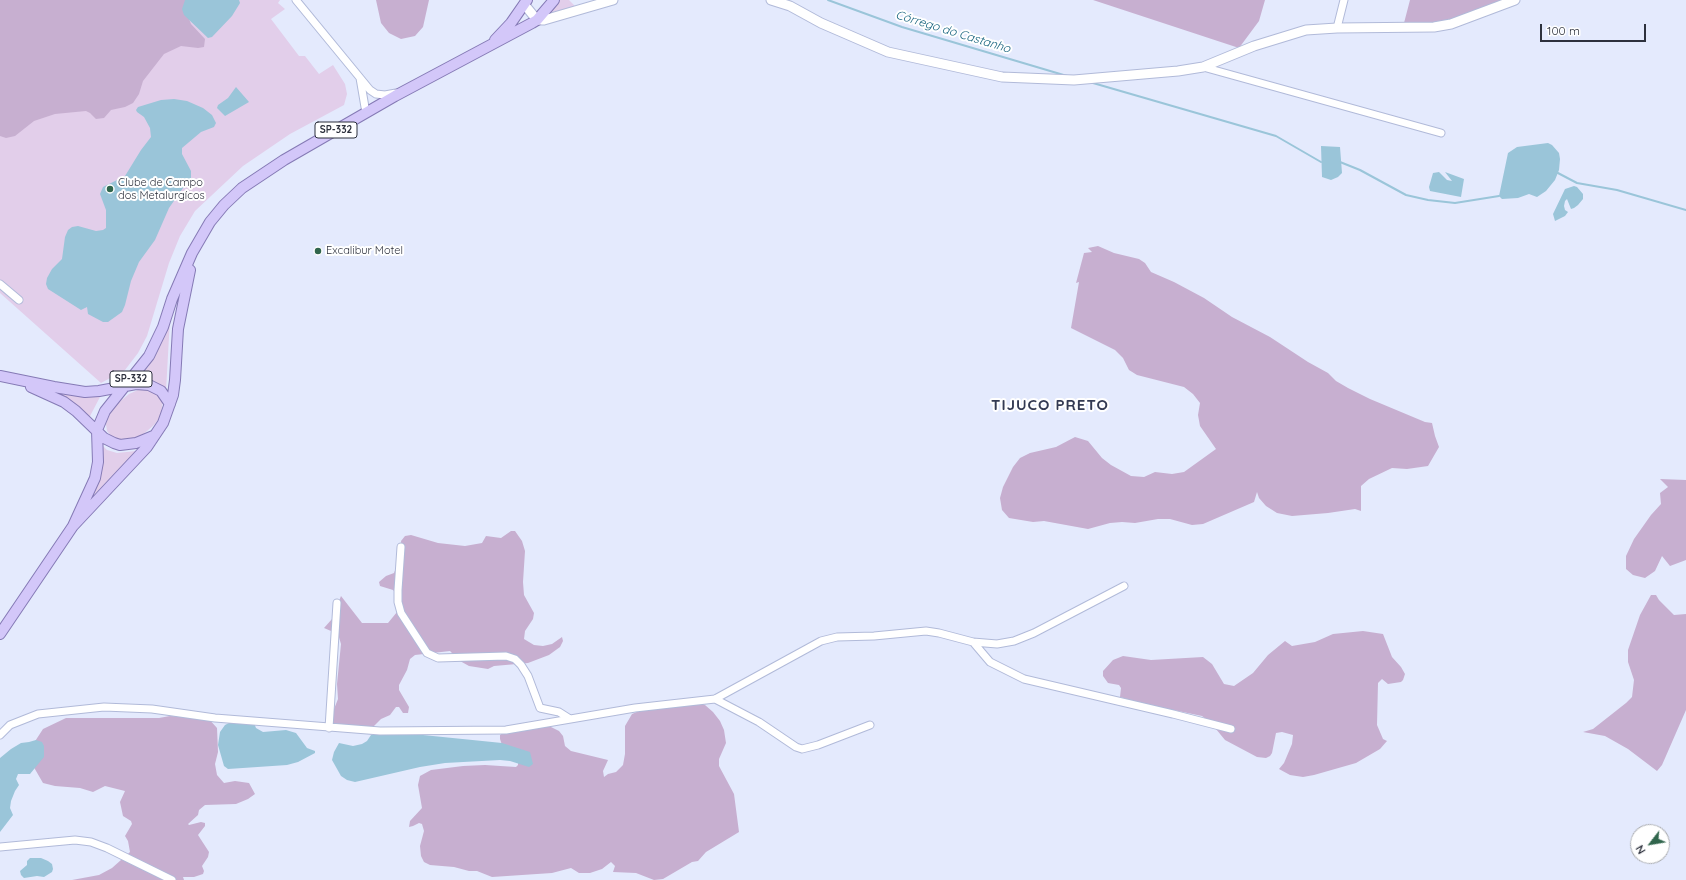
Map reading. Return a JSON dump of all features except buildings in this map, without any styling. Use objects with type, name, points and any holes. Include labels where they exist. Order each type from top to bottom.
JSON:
[{"type":"main road","name":"SP-332","points":[[0,634],[73,526],[87,497],[97,471],[96,430],[105,411],[124,386],[143,365],[155,346],[192,253],[218,212],[242,188],[284,160],[487,46],[516,33],[537,20],[554,0]]},
{"type":"main road","points":[[578,0],[585,7]]},
{"type":"main road","points":[[525,1],[537,20],[544,20],[613,0]]},
{"type":"main road","points":[[771,0],[790,6],[820,23],[888,52],[1002,77],[1074,80],[1178,71],[1203,67],[1254,46],[1306,30],[1440,26],[1515,0]]},
{"type":"main road","name":"SP-332","points":[[487,46],[510,23],[525,1]]},
{"type":"main road","name":"SP-332","points":[[73,526],[141,453],[156,434],[166,417],[175,380],[178,329],[185,290],[189,271],[203,234]]},
{"type":"main road","points":[[0,376],[85,392],[136,384],[149,385],[161,391],[170,404]]},
{"type":"main road","points":[[11,379],[64,402],[109,441],[120,445],[136,443],[156,434]]},
{"type":"street","points":[[296,0],[370,90],[376,94],[385,95],[396,93],[414,86]]},
{"type":"street","points":[[1338,28],[1344,0]]},
{"type":"street","points":[[1203,67],[1441,133]]},
{"type":"street","points":[[360,78],[366,113]]},
{"type":"street","points":[[0,284],[19,300]]},
{"type":"street","points":[[401,546],[398,602],[401,613],[427,653],[438,658],[506,656],[515,659],[528,676],[540,708],[559,712],[570,719]]},
{"type":"street","points":[[0,735],[10,725],[38,714],[104,707],[152,709],[215,718],[380,731],[506,730],[635,708],[715,699],[821,641],[837,637],[874,636],[926,631],[973,642],[997,644],[1014,641],[1034,633],[1124,586]]},
{"type":"street","points":[[329,728],[337,603]]},
{"type":"street","points":[[973,642],[990,662],[1024,679],[1231,729]]},
{"type":"street","points":[[715,699],[759,722],[796,748],[802,749],[818,745],[870,725]]},
{"type":"street","points":[[0,847],[75,840],[91,842],[107,848],[172,880]]},
{"type":"shaded area","points":[[0,0],[189,0],[189,19],[191,24],[205,39],[204,47],[198,48],[181,46],[164,54],[143,81],[139,94],[133,103],[125,107],[111,110],[104,118],[96,119],[86,111],[55,114],[34,121],[15,136],[6,138],[0,136]]},
{"type":"shaded area","name":"Clube de Campo dos Metalurgícos","points":[[154,0],[280,0],[278,3],[285,9],[271,19],[299,56],[305,56],[319,74],[333,65],[345,84],[347,94],[344,105],[290,134],[243,166],[195,211],[180,236],[169,263],[147,336],[138,353],[125,370],[101,383],[0,293],[0,92]]},
{"type":"shaded area","points":[[376,0],[429,0],[423,27],[415,36],[401,39],[389,33],[381,23]]},
{"type":"shaded area","points":[[559,0],[569,0],[575,6],[549,14]]},
{"type":"shaded area","points":[[1093,0],[1265,0],[1259,21],[1239,48]]},
{"type":"shaded area","points":[[1410,0],[1504,0],[1463,17],[1434,25],[1404,23]]},
{"type":"shaded area","points":[[1098,246],[1114,253],[1139,259],[1145,263],[1151,272],[1204,298],[1232,317],[1270,337],[1308,362],[1328,373],[1336,381],[1348,388],[1425,422],[1432,423],[1439,447],[1428,466],[1407,469],[1392,468],[1369,479],[1361,486],[1361,511],[1355,509],[1292,516],[1277,513],[1266,506],[1259,498],[1257,492],[1254,502],[1203,524],[1192,525],[1170,519],[1158,519],[1135,523],[1110,523],[1088,529],[1044,521],[1033,522],[1009,518],[1002,510],[1000,498],[1003,487],[1013,467],[1020,458],[1030,453],[1056,447],[1075,437],[1088,441],[1102,458],[1111,465],[1131,476],[1144,477],[1155,472],[1172,474],[1184,472],[1216,449],[1200,426],[1198,415],[1200,403],[1193,394],[1184,387],[1137,375],[1129,370],[1123,358],[1115,350],[1071,328],[1079,282],[1076,283],[1084,253],[1092,252],[1088,248]]},
{"type":"shaded area","points":[[170,319],[166,391],[156,382],[138,378],[148,367],[156,354]]},
{"type":"shaded area","points":[[138,390],[152,390],[163,398],[161,416],[154,425],[140,437],[120,441],[112,437],[107,431],[106,424],[112,408],[129,394]]},
{"type":"shaded area","points":[[54,393],[77,396],[100,397],[89,418]]},
{"type":"shaded area","points":[[100,443],[107,450],[117,453],[136,451],[89,500]]},
{"type":"shaded area","points":[[1660,479],[1686,480],[1686,560],[1670,566],[1662,556],[1655,571],[1645,578],[1633,575],[1626,569],[1626,556],[1634,539],[1661,504],[1660,493],[1668,487]]},
{"type":"shaded area","points":[[511,531],[515,531],[522,541],[525,551],[523,582],[524,595],[534,613],[533,619],[525,631],[524,639],[534,645],[543,646],[552,644],[562,637],[563,641],[560,647],[549,655],[528,663],[494,666],[488,669],[469,666],[460,661],[450,651],[415,655],[410,659],[407,670],[399,685],[399,690],[409,707],[408,713],[403,713],[399,707],[396,707],[390,715],[381,719],[373,727],[366,729],[331,725],[332,714],[338,699],[337,684],[341,644],[338,634],[324,628],[332,619],[341,596],[362,623],[388,623],[397,612],[400,598],[393,590],[380,586],[379,582],[386,576],[394,573],[402,552],[401,541],[405,536],[411,535],[438,543],[465,546],[482,543],[486,536],[501,538]]},
{"type":"shaded area","points":[[1651,595],[1656,595],[1674,615],[1686,614],[1686,710],[1662,765],[1657,771],[1628,749],[1605,736],[1583,732],[1593,729],[1632,697],[1634,680],[1628,662],[1628,650],[1640,615]]},
{"type":"shaded area","points":[[1363,631],[1383,634],[1392,657],[1405,674],[1401,682],[1388,684],[1382,679],[1378,683],[1377,725],[1383,739],[1387,741],[1380,749],[1356,763],[1303,777],[1290,775],[1279,769],[1284,763],[1292,744],[1293,735],[1282,732],[1276,733],[1270,756],[1266,758],[1257,757],[1225,740],[1211,723],[1202,716],[1140,703],[1120,697],[1121,688],[1119,685],[1108,683],[1103,676],[1103,671],[1113,660],[1123,656],[1151,660],[1203,657],[1212,664],[1224,684],[1234,686],[1253,673],[1268,655],[1285,641],[1292,646],[1315,642],[1333,634]]},
{"type":"shaded area","points":[[697,702],[705,705],[713,712],[720,721],[724,730],[726,743],[719,759],[719,766],[734,794],[739,832],[706,852],[698,861],[692,862],[663,879],[654,880],[636,873],[613,872],[615,866],[611,862],[602,869],[590,873],[579,873],[571,868],[552,873],[492,877],[477,871],[430,865],[424,862],[421,856],[420,846],[424,831],[422,824],[419,823],[409,827],[410,821],[422,808],[418,785],[420,776],[431,770],[463,766],[485,765],[516,767],[518,765],[518,760],[502,745],[500,735],[504,732],[539,726],[551,727],[559,731],[563,736],[565,746],[571,751],[608,760],[603,771],[604,777],[608,774],[616,772],[623,765],[625,754],[625,726],[632,714],[639,711]]},
{"type":"shaded area","points":[[170,716],[208,718],[217,728],[218,752],[215,764],[217,775],[224,783],[235,781],[249,783],[255,794],[236,804],[205,805],[199,810],[198,815],[188,824],[201,822],[205,823],[205,826],[198,835],[209,852],[208,857],[202,866],[204,871],[203,874],[194,877],[183,877],[184,880],[72,880],[99,875],[112,868],[130,852],[128,841],[125,836],[132,824],[131,821],[123,816],[120,802],[125,791],[105,786],[93,792],[80,788],[55,786],[43,783],[32,764],[30,749],[43,729],[66,718],[159,718]]},
{"type":"water","points":[[185,0],[239,0],[240,3],[232,16],[212,37],[208,38],[184,15],[182,9]]},
{"type":"water","points":[[236,87],[249,102],[225,116],[217,108],[218,105],[228,98]]},
{"type":"water","points":[[174,99],[187,101],[203,108],[212,115],[216,123],[214,127],[201,132],[182,148],[182,154],[191,171],[190,183],[183,188],[169,208],[155,240],[139,262],[131,281],[122,312],[108,322],[103,322],[88,314],[87,307],[81,310],[48,289],[46,284],[47,278],[52,269],[62,259],[65,237],[68,230],[72,227],[78,226],[96,231],[106,228],[106,210],[100,194],[103,187],[125,176],[151,137],[150,128],[144,117],[136,110],[138,107],[161,100]]},
{"type":"water","points":[[1548,143],[1552,145],[1559,153],[1560,159],[1559,170],[1555,180],[1546,191],[1537,197],[1529,194],[1518,198],[1502,199],[1499,196],[1508,153],[1517,147]]},
{"type":"water","points":[[1321,146],[1340,147],[1342,173],[1338,177],[1331,180],[1322,177]]},
{"type":"water","points":[[1439,172],[1447,180],[1452,181],[1445,172],[1464,179],[1461,197],[1430,191],[1429,187],[1433,173]]},
{"type":"water","points":[[1574,186],[1577,187],[1583,194],[1583,199],[1578,205],[1571,209],[1567,199],[1564,206],[1565,210],[1568,212],[1565,216],[1555,221],[1553,214],[1565,189]]},
{"type":"water","points":[[233,721],[254,723],[256,728],[263,732],[286,730],[296,733],[307,748],[315,751],[315,753],[298,762],[287,765],[228,769],[224,766],[218,745],[220,732],[225,725]]},
{"type":"water","points":[[371,735],[423,735],[502,743],[530,752],[533,764],[529,767],[510,761],[500,760],[445,763],[420,767],[355,782],[347,780],[341,776],[332,760],[334,752],[339,743],[353,746],[362,744],[367,741]]},
{"type":"water","points":[[36,740],[42,742],[44,746],[44,757],[30,774],[18,774],[16,779],[19,785],[11,801],[10,808],[13,815],[0,832],[0,758],[21,743]]},
{"type":"water","points":[[30,858],[41,858],[48,861],[52,864],[52,872],[44,877],[37,876],[24,878],[20,871],[27,865],[27,861]]},
{"type":"waterway","name":"Córrego do Castanho","points":[[828,0],[902,27],[1067,76]]},
{"type":"waterway","name":"Córrego do Castanho","points":[[1093,83],[1276,136],[1321,162]]},
{"type":"waterway","name":"Córrego do Castanho","points":[[1340,162],[1360,170],[1406,195],[1428,200],[1455,203],[1499,196]]},
{"type":"waterway","points":[[1556,172],[1577,183],[1617,190],[1686,210]]},
{"type":"place","name":"Clube de Campo dos Metalurgícos","points":[[110,189]]},
{"type":"place","name":"Excalibur Motel","points":[[318,251]]},
{"type":"district","name":"TIJUCO PRETO","points":[[1050,405]]}]
